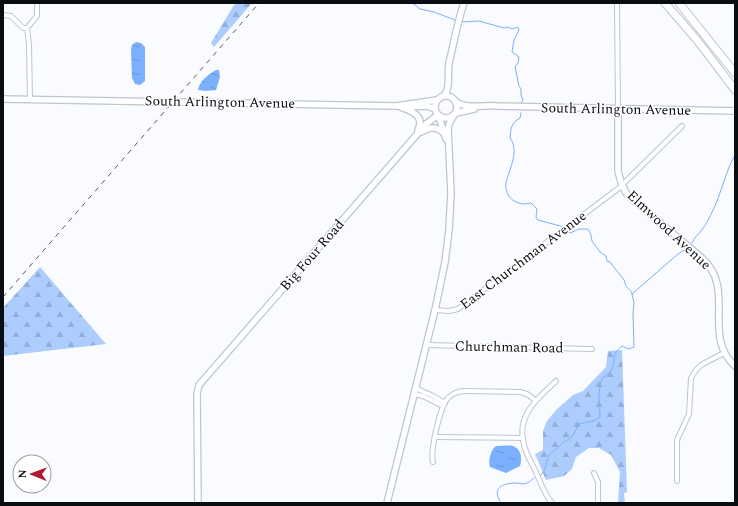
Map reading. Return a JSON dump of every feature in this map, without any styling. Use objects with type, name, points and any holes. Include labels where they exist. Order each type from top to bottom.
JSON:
[{"type":"highway","points":[[665,3],[706,51],[735,90]]},
{"type":"highway","points":[[679,3],[735,73]]},
{"type":"street","points":[[30,100],[29,44],[27,28],[37,16],[37,3]]},
{"type":"street","points":[[451,169],[444,133],[435,109],[437,100],[444,96],[448,90],[449,69],[458,23],[464,3]]},
{"type":"street","points":[[617,3],[618,171],[622,185]]},
{"type":"street","points":[[3,15],[11,16],[23,28],[27,28]]},
{"type":"street","points":[[387,503],[435,310],[445,261],[451,202],[451,169],[448,130],[449,124],[457,108],[452,93],[452,55]]},
{"type":"street","points":[[444,96],[455,101]]},
{"type":"street","name":"South Arlington Avenue","points":[[3,99],[396,106],[437,100]]},
{"type":"street","name":"South Arlington Avenue","points":[[455,101],[465,106],[487,105],[618,110],[735,110]]},
{"type":"street","points":[[396,106],[412,111],[419,118],[420,125],[416,135]]},
{"type":"street","points":[[403,108],[427,106],[435,109]]},
{"type":"street","name":"South Arlington Avenue","points":[[455,114],[472,109],[496,106]]},
{"type":"street","name":"Big Four Road","points":[[198,503],[198,387],[426,124],[435,109]]},
{"type":"street","points":[[438,116],[448,118],[455,114]]},
{"type":"street","name":"Big Four Road","points":[[426,124],[438,116]]},
{"type":"street","name":"East Churchman Avenue","points":[[435,310],[449,311],[458,309],[622,185],[682,126]]},
{"type":"street","points":[[416,135],[433,127],[438,128],[444,133]]},
{"type":"street","name":"Elmwood Avenue","points":[[622,185],[632,199],[702,258],[712,269],[718,284],[719,334],[724,353],[735,366]]},
{"type":"street","name":"Churchman Road","points":[[426,345],[592,349]]},
{"type":"street","points":[[677,481],[677,440],[689,414],[691,378],[701,365],[724,353]]},
{"type":"street","points":[[552,503],[546,495],[526,452],[523,438],[524,420],[530,408],[535,400],[556,381]]},
{"type":"street","points":[[415,391],[423,396],[444,404]]},
{"type":"street","points":[[434,462],[432,450],[435,437],[444,404],[451,395],[458,392],[522,392],[535,400]]},
{"type":"street","points":[[435,437],[523,438]]},
{"type":"street","points":[[594,472],[598,482],[598,503]]},
{"type":"green space","points":[[238,3],[252,3],[214,47],[211,43],[234,5]]},
{"type":"green space","points":[[40,267],[106,344],[3,356],[3,308]]},
{"type":"green space","points":[[622,350],[627,492],[624,493],[625,503],[618,503],[620,472],[611,455],[599,448],[589,448],[576,457],[572,469],[564,476],[546,480],[535,454],[543,450],[543,431],[547,421],[557,409],[573,395],[583,391],[606,367],[608,351]]},
{"type":"water","points":[[136,42],[141,43],[145,47],[145,81],[140,85],[135,84],[132,78],[131,49],[132,45]]},
{"type":"water","points":[[216,70],[219,70],[220,77],[216,90],[198,90],[202,81]]},
{"type":"water","points":[[496,446],[516,447],[521,455],[520,466],[506,473],[490,467],[490,455]]},
{"type":"waterway","points":[[410,3],[414,4],[420,9],[434,12],[455,20]]},
{"type":"waterway","points":[[461,22],[479,21],[504,28],[508,27],[512,29],[518,27],[519,30],[514,40],[512,52],[519,57],[518,63],[515,67],[523,100],[521,103]]},
{"type":"waterway","points":[[521,113],[520,118],[513,124],[511,131],[510,138],[513,143],[514,154],[506,183],[507,193],[513,200],[521,204],[531,203],[537,209],[536,217],[538,220],[564,227]]},
{"type":"waterway","points":[[692,243],[705,226],[711,215],[735,155]]},
{"type":"waterway","points":[[566,231],[570,233],[579,229],[588,229],[592,241],[600,252],[606,256],[607,261],[610,262],[622,277],[632,294]]},
{"type":"waterway","points":[[541,475],[544,471],[549,455],[572,437],[579,424],[593,421],[600,417],[599,393],[602,379],[611,371],[618,349],[622,346],[629,349],[634,347],[634,303],[632,294],[678,254],[686,249]]},
{"type":"waterway","points":[[501,503],[497,494],[500,487],[512,483],[525,484],[534,478]]},
{"type":"railway","points":[[3,297],[259,3]]}]
